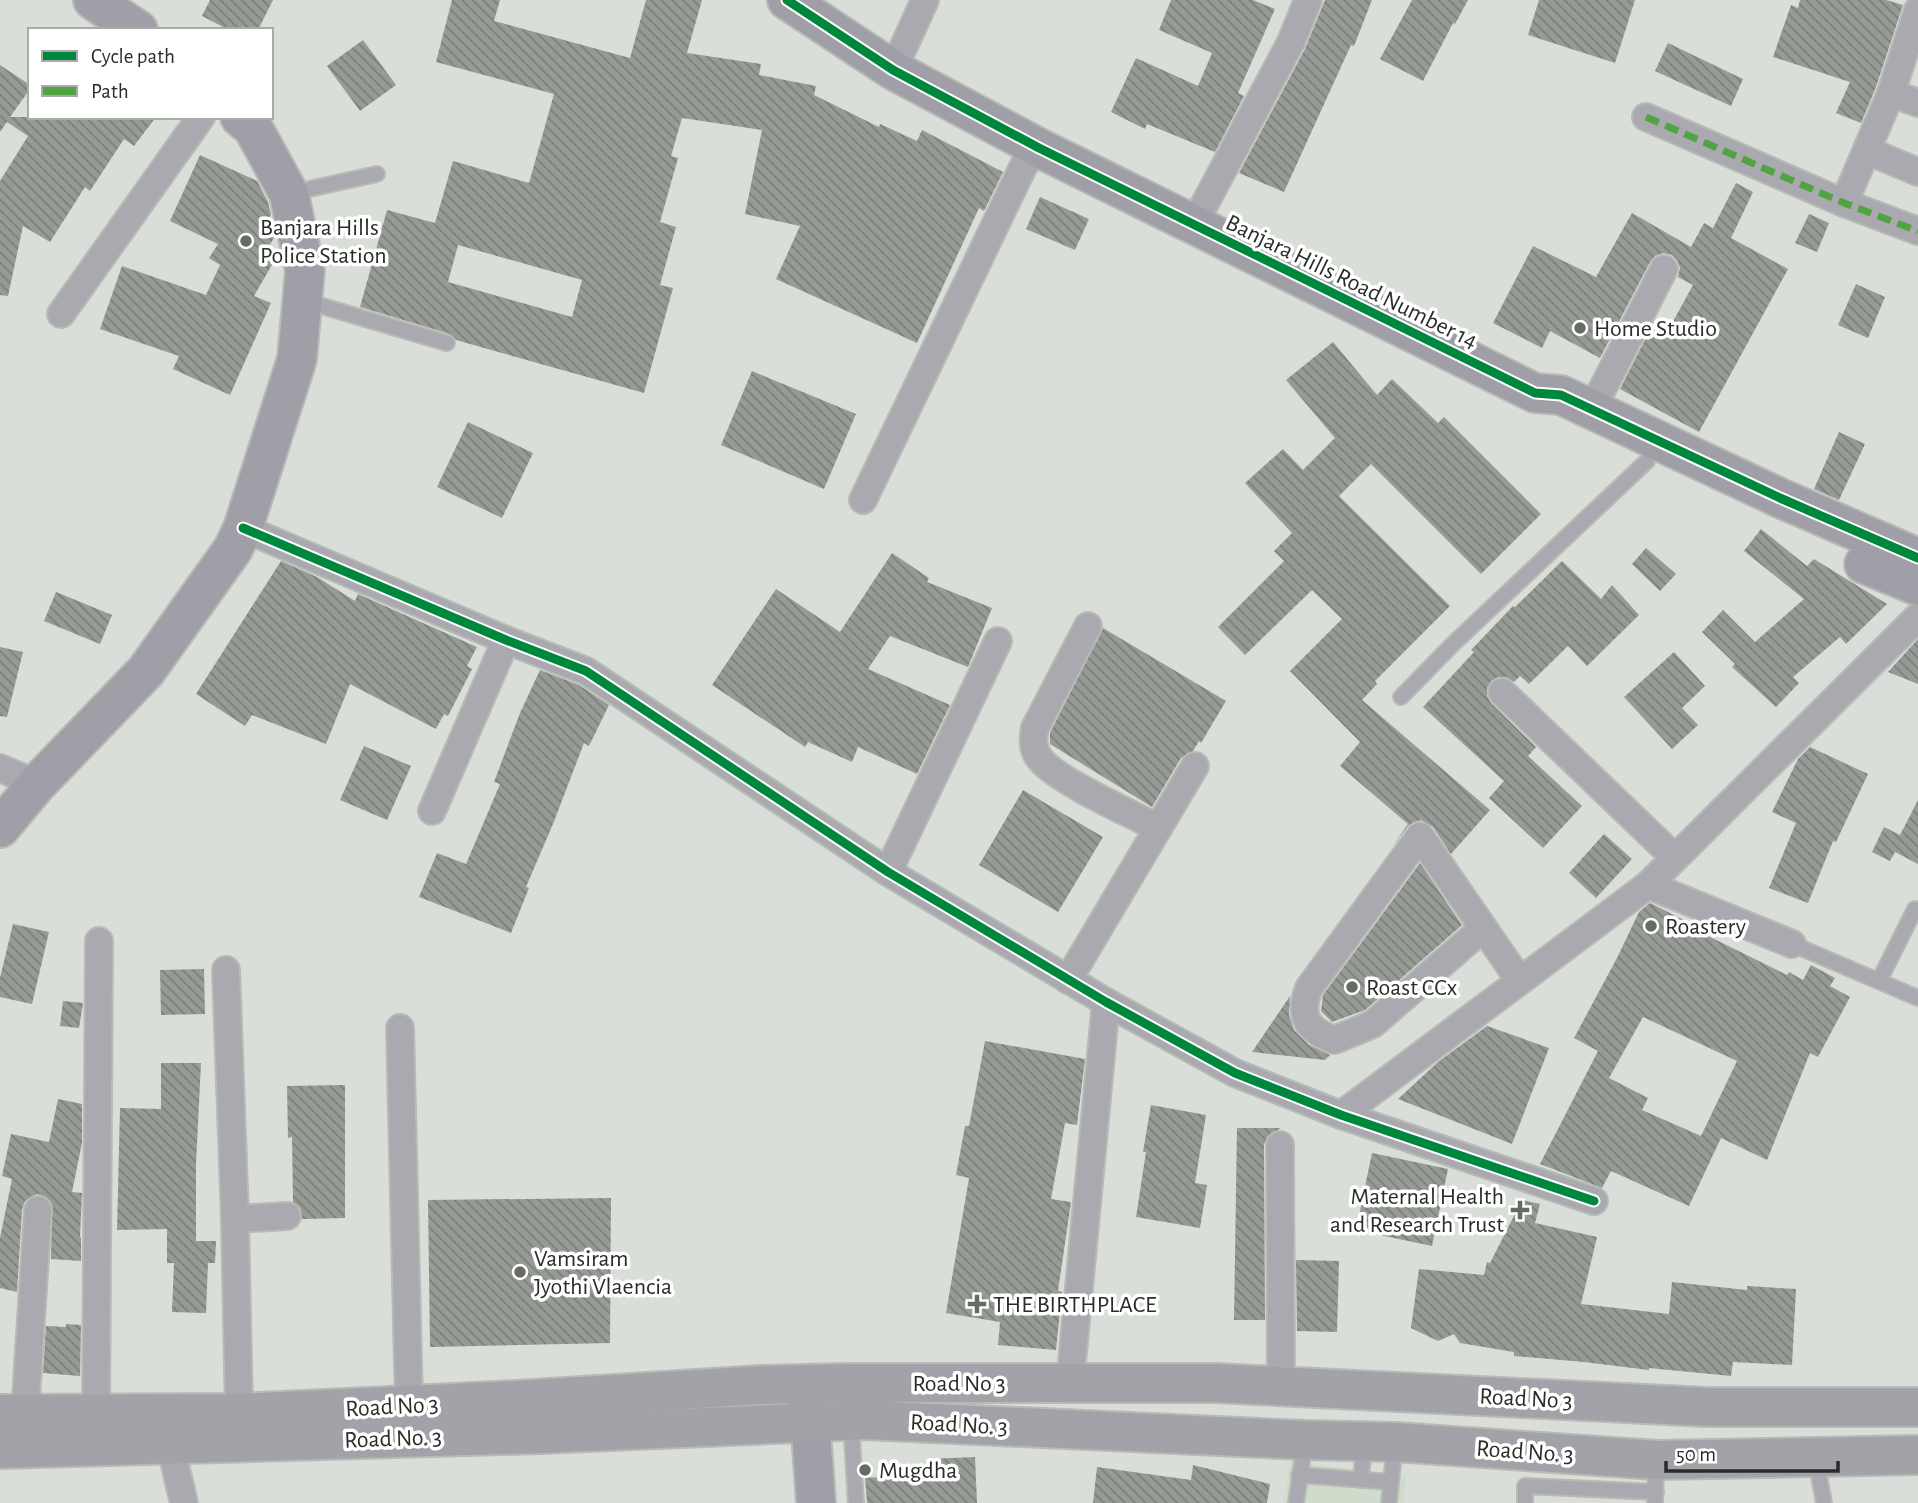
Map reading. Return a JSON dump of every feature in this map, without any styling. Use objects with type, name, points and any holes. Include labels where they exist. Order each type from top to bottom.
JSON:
[{"type":"main road","name":"Road No 3","points":[[12,1414],[239,1413],[808,1384],[1070,1383],[1215,1383],[1707,1407],[1918,1407]]},
{"type":"main road","name":"Road No. 3","points":[[0,1449],[541,1434],[851,1420],[1302,1457],[1380,1442],[1525,1469],[1656,1485],[1815,1458],[1918,1455]]},
{"type":"street","points":[[93,0],[135,28]]},
{"type":"street","name":"Banjara Hills Road Number 14","points":[[787,0],[893,70],[1039,148],[1535,393],[1560,395],[1780,498],[1918,558]]},
{"type":"street","points":[[893,70],[925,0]]},
{"type":"street","points":[[1194,224],[1291,42],[1308,0]]},
{"type":"street","points":[[1844,204],[1891,93],[1918,10]]},
{"type":"street","points":[[1891,93],[1918,103]]},
{"type":"street","points":[[1646,117],[1844,204],[1918,231]]},
{"type":"street","points":[[61,314],[200,119]]},
{"type":"street","points":[[0,828],[37,784],[146,671],[233,549],[243,528],[297,359],[305,270],[289,194],[253,128],[242,119]]},
{"type":"street","points":[[863,500],[1024,165],[1039,148]]},
{"type":"street","points":[[1868,151],[1918,172]]},
{"type":"street","points":[[1592,409],[1664,269]]},
{"type":"street","name":"Banjara Hills Road Number 14","points":[[1535,393],[1552,415],[1812,542],[1918,586]]},
{"type":"street","points":[[243,528],[506,640],[586,671],[888,873],[1106,1002],[1235,1073],[1341,1115],[1594,1201]]},
{"type":"street","points":[[1341,1115],[1648,885],[1918,617]]},
{"type":"street","points":[[1088,626],[1035,728],[1034,746],[1039,758],[1054,772],[1158,828]]},
{"type":"street","points":[[432,811],[506,640]]},
{"type":"street","points":[[888,873],[998,640]]},
{"type":"street","points":[[1502,692],[1674,857]]},
{"type":"street","points":[[1068,980],[1195,766]]},
{"type":"street","points":[[0,768],[37,784]]},
{"type":"street","points":[[1483,928],[1373,1024],[1334,1040],[1318,1034],[1311,1026],[1305,1014],[1304,1002],[1309,988],[1420,836],[1520,981]]},
{"type":"street","points":[[1648,885],[1792,944]]},
{"type":"street","points":[[96,1412],[99,941]]},
{"type":"street","points":[[226,970],[239,1413]]},
{"type":"street","points":[[1070,1383],[1106,1002]]},
{"type":"street","points":[[400,1028],[410,1405]]},
{"type":"street","points":[[1280,1145],[1281,1386]]},
{"type":"street","points":[[12,1414],[38,1210]]},
{"type":"street","points":[[235,1219],[287,1216]]},
{"type":"street","points":[[808,1384],[816,1503]]},
{"type":"street","points":[[170,1444],[184,1503]]},
{"type":"lane","points":[[289,194],[377,174]]},
{"type":"lane","points":[[303,301],[447,344]]},
{"type":"lane","points":[[1401,697],[1452,644],[1647,461]]},
{"type":"lane","points":[[1879,981],[1915,909]]},
{"type":"lane","points":[[1792,944],[1918,998]]},
{"type":"lane","points":[[851,1420],[856,1503]]},
{"type":"lane","points":[[1361,1480],[1380,1442]]},
{"type":"lane","points":[[1380,1442],[1391,1482],[1389,1503]]},
{"type":"lane","points":[[1296,1503],[1302,1457],[1361,1480],[1391,1482]]},
{"type":"lane","points":[[1815,1458],[1824,1503]]},
{"type":"lane","points":[[1525,1469],[1525,1503]]},
{"type":"shaded area","points":[[1290,1461],[1406,1476],[1403,1503],[1284,1503]]},
{"type":"building","points":[[210,0],[273,0],[259,28],[225,28],[202,16]]},
{"type":"building","points":[[452,0],[500,0],[494,21],[630,58],[646,0],[702,0],[687,53],[761,64],[759,75],[816,86],[814,95],[879,127],[880,124],[917,141],[922,130],[1003,172],[984,211],[979,208],[917,343],[776,279],[800,226],[745,214],[762,130],[682,118],[671,156],[678,158],[660,222],[676,227],[660,285],[673,288],[644,393],[456,340],[450,334],[360,307],[387,210],[435,223],[453,161],[529,183],[554,94],[436,62]],"holes":[[[458,245],[582,280],[572,317],[448,282]]]},
{"type":"building","points":[[1171,0],[1253,0],[1275,9],[1238,93],[1244,96],[1215,152],[1147,124],[1145,129],[1111,112],[1136,58],[1198,86],[1212,53],[1159,30]]},
{"type":"building","points":[[1325,0],[1372,0],[1354,46],[1351,45],[1284,192],[1239,173],[1305,49]]},
{"type":"building","points":[[1412,0],[1468,0],[1423,81],[1380,59]]},
{"type":"building","points":[[1539,0],[1635,0],[1615,63],[1528,35]]},
{"type":"building","points":[[1800,0],[1886,0],[1903,5],[1861,123],[1836,113],[1850,82],[1773,57],[1791,5],[1798,8]]},
{"type":"building","points":[[363,40],[396,85],[360,111],[327,66]]},
{"type":"building","points":[[1668,43],[1743,79],[1731,106],[1655,71]]},
{"type":"building","points":[[0,65],[28,84],[28,92],[10,117],[154,119],[134,146],[124,139],[90,191],[85,187],[50,242],[23,226],[8,296],[0,295],[0,181],[28,136],[7,122],[0,132]]},
{"type":"building","points":[[200,155],[257,181],[268,202],[271,215],[265,225],[274,231],[275,236],[267,250],[277,256],[254,296],[271,303],[230,395],[173,369],[179,356],[100,329],[122,266],[206,295],[220,265],[209,258],[218,244],[170,221]]},
{"type":"building","points":[[1736,183],[1753,192],[1731,238],[1788,269],[1699,432],[1620,389],[1651,328],[1665,336],[1693,285],[1678,277],[1680,268],[1672,255],[1663,253],[1650,262],[1600,358],[1550,331],[1542,348],[1493,323],[1533,246],[1596,277],[1632,213],[1691,247],[1704,223],[1713,228]]},
{"type":"building","points":[[1040,197],[1089,219],[1075,250],[1026,229]]},
{"type":"building","points":[[1809,214],[1829,223],[1817,252],[1795,243]]},
{"type":"building","points":[[1856,284],[1885,297],[1868,338],[1838,325]]},
{"type":"building","points":[[1333,342],[1377,395],[1392,379],[1438,423],[1444,417],[1541,514],[1481,574],[1371,464],[1339,496],[1450,606],[1375,681],[1377,684],[1362,700],[1490,810],[1451,854],[1433,827],[1421,820],[1408,826],[1392,847],[1408,824],[1340,766],[1360,742],[1290,671],[1342,619],[1312,590],[1245,655],[1218,627],[1284,561],[1274,551],[1292,533],[1245,483],[1283,449],[1303,470],[1335,438],[1286,380]]},
{"type":"building","points":[[752,371],[856,414],[824,489],[721,445]]},
{"type":"building","points":[[468,422],[533,453],[502,518],[437,487]]},
{"type":"building","points":[[1839,432],[1865,444],[1839,500],[1814,489]]},
{"type":"building","points":[[1761,529],[1807,566],[1814,559],[1887,604],[1846,644],[1840,637],[1793,677],[1799,683],[1776,707],[1732,667],[1735,664],[1702,632],[1723,610],[1755,642],[1804,599],[1744,551]]},
{"type":"building","points":[[1646,548],[1676,574],[1660,591],[1632,564]]},
{"type":"building","points":[[892,553],[929,578],[927,582],[992,608],[968,667],[890,636],[868,669],[950,705],[917,774],[858,747],[852,762],[808,742],[805,747],[712,685],[776,589],[840,632]]},
{"type":"building","points":[[281,561],[317,577],[355,601],[358,594],[477,647],[467,666],[472,669],[448,716],[444,714],[436,729],[350,684],[326,744],[252,715],[245,726],[196,694]]},
{"type":"building","points":[[1562,561],[1601,599],[1612,585],[1639,615],[1587,666],[1568,646],[1529,684],[1520,676],[1514,682],[1506,677],[1498,677],[1491,681],[1487,688],[1491,703],[1536,747],[1528,756],[1582,806],[1543,848],[1489,798],[1504,781],[1423,707],[1474,652],[1471,650]]},
{"type":"building","points":[[56,592],[112,615],[100,644],[44,621]]},
{"type":"building","points":[[1103,628],[1226,701],[1201,743],[1199,741],[1193,751],[1181,758],[1152,807],[1050,744],[1050,733]]},
{"type":"building","points":[[1918,639],[1918,684],[1888,672]]},
{"type":"building","points":[[0,647],[23,652],[7,717],[0,716]]},
{"type":"building","points":[[1674,652],[1705,686],[1682,708],[1698,725],[1672,749],[1624,697]]},
{"type":"building","points":[[540,670],[579,685],[609,705],[589,746],[584,743],[526,887],[529,888],[511,933],[419,897],[437,853],[466,864],[500,784],[494,782],[520,713]]},
{"type":"building","points":[[364,746],[411,766],[387,820],[340,800]]},
{"type":"building","points":[[1810,747],[1868,774],[1836,842],[1833,841],[1808,903],[1769,888],[1796,823],[1772,812],[1798,759]]},
{"type":"building","points":[[1023,790],[1103,837],[1058,912],[979,865]]},
{"type":"building","points":[[1918,800],[1918,864],[1895,852],[1890,861],[1872,852],[1884,827],[1900,835]]},
{"type":"building","points":[[1604,834],[1632,859],[1596,898],[1569,873]]},
{"type":"building","points":[[1420,863],[1462,925],[1365,1010],[1332,1022],[1321,1011],[1323,995]]},
{"type":"building","points":[[1650,903],[1690,923],[1688,926],[1787,975],[1789,972],[1803,980],[1811,965],[1835,978],[1830,986],[1850,997],[1818,1057],[1810,1053],[1767,1160],[1721,1138],[1689,1206],[1611,1171],[1602,1188],[1540,1164],[1598,1051],[1574,1038],[1639,912]],"holes":[[[1643,1017],[1737,1061],[1701,1136],[1642,1110],[1648,1098],[1609,1078]]]},
{"type":"building","points":[[13,924],[49,932],[32,1004],[0,997],[0,978]]},
{"type":"building","points":[[204,969],[205,1014],[161,1015],[160,970]]},
{"type":"building","points":[[1290,996],[1289,1015],[1294,1030],[1309,1045],[1330,1055],[1325,1060],[1252,1052]]},
{"type":"building","points":[[63,1001],[83,1003],[79,1028],[60,1026]]},
{"type":"building","points":[[1487,1026],[1549,1048],[1512,1144],[1398,1099],[1438,1062]]},
{"type":"building","points":[[985,1041],[1085,1059],[1077,1125],[1065,1123],[1051,1199],[1071,1202],[1058,1291],[1062,1292],[1056,1350],[998,1345],[1000,1322],[946,1313],[969,1178],[956,1175],[965,1126],[969,1126]]},
{"type":"building","points":[[161,1063],[201,1063],[196,1164],[196,1241],[216,1241],[215,1263],[208,1263],[206,1313],[172,1312],[174,1263],[167,1263],[167,1229],[117,1230],[120,1108],[161,1109]]},
{"type":"building","points":[[345,1085],[345,1218],[302,1219],[300,1208],[293,1202],[292,1137],[288,1138],[287,1086]]},
{"type":"building","points":[[58,1099],[82,1104],[82,1143],[72,1192],[82,1193],[81,1261],[51,1259],[52,1204],[46,1197],[38,1194],[32,1196],[25,1201],[22,1209],[17,1292],[0,1288],[0,1238],[12,1179],[2,1176],[11,1134],[49,1142]]},
{"type":"building","points":[[1151,1105],[1206,1115],[1195,1183],[1207,1185],[1200,1228],[1136,1217]]},
{"type":"building","points":[[1237,1128],[1281,1128],[1267,1137],[1264,1145],[1265,1320],[1234,1320]]},
{"type":"building","points":[[1372,1153],[1448,1169],[1432,1246],[1356,1230]]},
{"type":"building","name":"Vamsiram Jyothi Vlaencia","points":[[611,1198],[610,1343],[430,1347],[428,1200]]},
{"type":"building","points":[[1522,1200],[1540,1204],[1535,1223],[1597,1237],[1581,1304],[1669,1314],[1672,1282],[1747,1290],[1747,1286],[1796,1289],[1792,1365],[1733,1362],[1731,1376],[1649,1370],[1514,1356],[1514,1352],[1460,1343],[1454,1334],[1438,1341],[1411,1328],[1419,1269],[1484,1275],[1487,1262],[1490,1263]]},
{"type":"building","points":[[1296,1260],[1339,1261],[1337,1332],[1297,1331]]},
{"type":"building","points":[[66,1324],[81,1325],[80,1376],[43,1373],[46,1326],[66,1327]]},
{"type":"building","points":[[975,1457],[977,1503],[867,1503],[865,1478],[928,1474],[928,1459]]},
{"type":"building","points":[[1193,1465],[1270,1484],[1267,1503],[1093,1503],[1097,1467],[1191,1480]]},
{"type":"marked path","points":[[1646,117],[1844,203],[1918,231]]},
{"type":"cycle path","points":[[787,0],[893,70],[1039,148],[1535,393],[1561,395],[1780,498],[1918,558]]},
{"type":"cycle path","points":[[243,528],[506,640],[586,671],[888,872],[1106,1002],[1235,1073],[1341,1115],[1594,1201]]},
{"type":"place","name":"Banjara Hills Police Station","points":[[246,241]]},
{"type":"place","name":"Home Studio","points":[[1580,328]]},
{"type":"place","name":"Roastery","points":[[1651,926]]},
{"type":"place","name":"Roast CCx","points":[[1352,987]]},
{"type":"place","name":"Maternal Health and Research Trust","points":[[1520,1210]]},
{"type":"place","name":"Vamsiram Jyothi Vlaencia","points":[[520,1272]]},
{"type":"place","name":"THE BIRTHPLACE","points":[[977,1304]]},
{"type":"place","name":"Mugdha","points":[[865,1470]]}]
